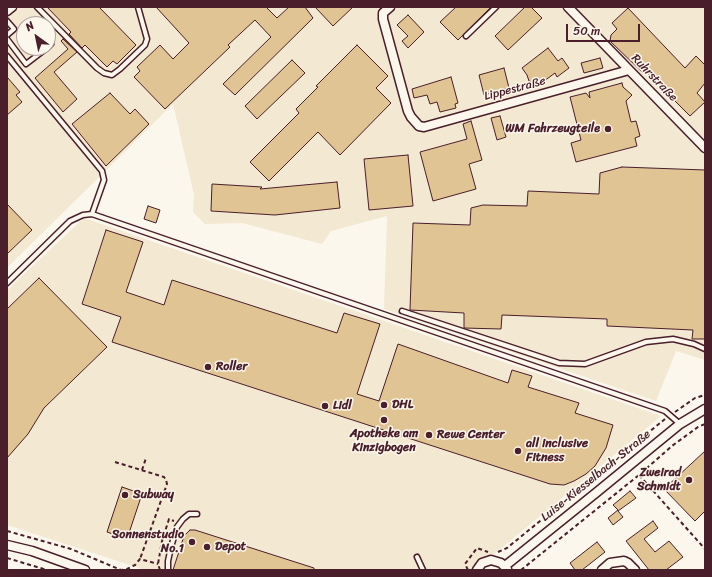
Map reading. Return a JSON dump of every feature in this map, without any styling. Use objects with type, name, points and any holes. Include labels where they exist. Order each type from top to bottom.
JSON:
[{"type":"street","points":[[7,11],[12,7]]},
{"type":"street","name":"Lippestraße","points":[[390,7],[383,13],[383,20],[411,117],[420,126],[629,70]]},
{"type":"street","name":"Ruhrstraße","points":[[568,7],[705,148]]},
{"type":"street","name":"Luise-Kiesselbach-Straße","points":[[477,570],[482,563],[491,560],[496,560],[506,568],[680,424],[705,408]]},
{"type":"street","points":[[7,545],[32,551],[85,570]]},
{"type":"street","points":[[602,570],[610,563],[624,561],[628,562],[635,570]]},
{"type":"lane","points":[[37,7],[97,68],[104,73],[112,75],[145,45],[147,39],[138,7]]},
{"type":"lane","points":[[466,36],[496,7]]},
{"type":"lane","points":[[7,21],[14,29],[7,35]]},
{"type":"lane","points":[[7,39],[16,51]]},
{"type":"lane","points":[[7,56],[102,171],[104,180],[92,214]]},
{"type":"lane","points":[[20,56],[26,64],[36,56]]},
{"type":"lane","points":[[7,283],[70,221],[83,215],[92,214],[665,410],[680,424]]},
{"type":"lane","points":[[402,311],[559,363],[585,364],[646,342],[673,339],[705,349]]},
{"type":"lane","points":[[168,570],[168,561],[177,527],[189,514],[197,514]]},
{"type":"lane","points":[[417,557],[423,570]]},
{"type":"path","points":[[496,552],[501,552],[507,548],[671,415],[695,398],[705,395]]},
{"type":"path","points":[[521,570],[639,475],[672,446],[698,427],[705,424]]},
{"type":"path","points":[[142,470],[146,458]]},
{"type":"path","points":[[7,531],[67,548],[117,569],[127,569],[135,565],[140,559],[167,484],[164,477],[115,462]]},
{"type":"path","points":[[639,475],[705,549]]},
{"type":"path","points":[[160,570],[158,564],[160,548],[169,519],[180,523]]},
{"type":"path","points":[[468,570],[465,564],[477,548],[492,553]]},
{"type":"path","points":[[7,558],[47,570]]},
{"type":"path","points":[[140,559],[158,564]]},
{"type":"shaded area","points":[[7,7],[705,7],[705,360],[676,351],[656,401],[384,309],[387,216],[331,231],[322,244],[242,223],[205,224],[193,212],[194,195],[173,104],[7,268]]},
{"type":"shaded area","points":[[84,218],[661,416],[475,570],[145,570],[7,525],[7,290]]},
{"type":"building","points":[[47,7],[99,7],[136,45],[117,64],[113,61],[107,67],[85,45],[82,48],[69,34],[71,32]]},
{"type":"building","points":[[156,7],[266,7],[277,18],[289,7],[305,7],[313,18],[235,95],[223,84],[271,37],[255,20],[228,45],[230,47],[165,109],[134,77],[140,71],[137,67],[160,45],[173,59],[189,43]]},
{"type":"building","points":[[315,7],[353,7],[333,26]]},
{"type":"building","points":[[456,7],[491,7],[458,40],[440,22]]},
{"type":"building","points":[[525,7],[531,7],[542,18],[508,50],[495,36]]},
{"type":"building","points":[[628,8],[685,68],[696,56],[705,65],[705,83],[697,93],[705,102],[690,116],[645,71],[643,73],[610,41],[611,35],[617,29],[612,23]]},
{"type":"building","points":[[408,15],[424,32],[408,48],[402,41],[408,36],[397,25]]},
{"type":"building","points":[[63,39],[77,52],[54,72],[77,99],[63,112],[35,78],[68,49],[61,41]]},
{"type":"building","points":[[357,45],[388,76],[376,88],[391,103],[340,155],[318,132],[269,181],[250,162],[299,113],[296,109],[318,87],[316,86]]},
{"type":"building","points":[[548,48],[558,61],[562,58],[569,68],[557,77],[555,73],[536,87],[529,81],[522,68]]},
{"type":"building","points":[[600,58],[603,68],[584,73],[581,63]]},
{"type":"building","points":[[292,60],[305,73],[257,119],[245,106]]},
{"type":"building","points":[[504,68],[509,88],[484,95],[479,75]]},
{"type":"building","points":[[7,77],[20,92],[16,95],[22,102],[7,115]]},
{"type":"building","points":[[451,77],[458,103],[455,104],[456,108],[440,112],[437,102],[430,104],[427,95],[414,98],[412,89]]},
{"type":"building","name":"WM Fahrzeugteile","points":[[622,83],[623,87],[632,95],[626,101],[631,122],[636,121],[640,136],[635,138],[637,146],[576,162],[571,143],[581,140],[570,97],[586,93],[590,98],[589,92]]},
{"type":"building","points":[[110,93],[130,114],[135,109],[149,124],[106,166],[72,124]]},
{"type":"building","points":[[500,116],[506,137],[497,140],[491,118]]},
{"type":"building","points":[[471,121],[482,160],[469,164],[476,189],[433,201],[420,152],[467,139],[463,124]]},
{"type":"building","points":[[408,155],[413,206],[369,210],[364,159]]},
{"type":"building","points":[[622,167],[705,170],[705,339],[692,339],[693,330],[607,326],[607,319],[502,315],[501,329],[464,328],[464,313],[410,310],[413,223],[470,225],[471,208],[483,205],[527,206],[528,191],[599,194],[600,173]]},
{"type":"building","points":[[337,182],[340,208],[275,215],[211,211],[212,184],[262,187],[260,189]]},
{"type":"building","points":[[7,204],[32,230],[7,254]]},
{"type":"building","points":[[148,206],[160,210],[156,223],[144,219]]},
{"type":"building","points":[[106,230],[143,242],[126,292],[164,305],[172,280],[337,333],[344,313],[380,324],[357,394],[379,401],[398,344],[508,383],[512,370],[532,376],[528,387],[579,403],[575,413],[613,425],[606,448],[595,466],[586,474],[564,485],[550,484],[112,342],[121,317],[82,304]]},
{"type":"building","points":[[39,278],[107,347],[44,408],[28,434],[7,458],[7,309]]},
{"type":"building","points":[[705,451],[705,511],[695,521],[664,489]]},
{"type":"building","points":[[122,487],[142,494],[127,539],[107,532]]},
{"type":"building","points":[[630,491],[636,498],[618,511],[623,517],[613,525],[608,518],[618,510],[613,505]]},
{"type":"building","points":[[653,521],[658,528],[644,539],[655,552],[669,541],[683,557],[666,570],[649,570],[626,541]]},
{"type":"building","points":[[190,530],[195,530],[314,568],[314,570],[173,570],[184,536]]},
{"type":"building","points":[[597,542],[605,552],[582,570],[575,570],[570,563]]},
{"type":"place","name":"WM Fahrzeugteile","points":[[608,129]]},
{"type":"place","name":"Roller","points":[[208,367]]},
{"type":"place","name":"DHL","points":[[384,405]]},
{"type":"place","name":"Lidl","points":[[325,406]]},
{"type":"place","name":"Apotheke am Kinzigbogen","points":[[384,420]]},
{"type":"place","name":"Rewe Center","points":[[429,435]]},
{"type":"place","name":"all inclusive Fitness","points":[[518,451]]},
{"type":"place","name":"Zweirad Schmidt","points":[[689,480]]},
{"type":"place","name":"Subway","points":[[125,495]]},
{"type":"place","name":"Sonnenstudio No.1","points":[[192,542]]},
{"type":"place","name":"Depot","points":[[207,547]]}]
